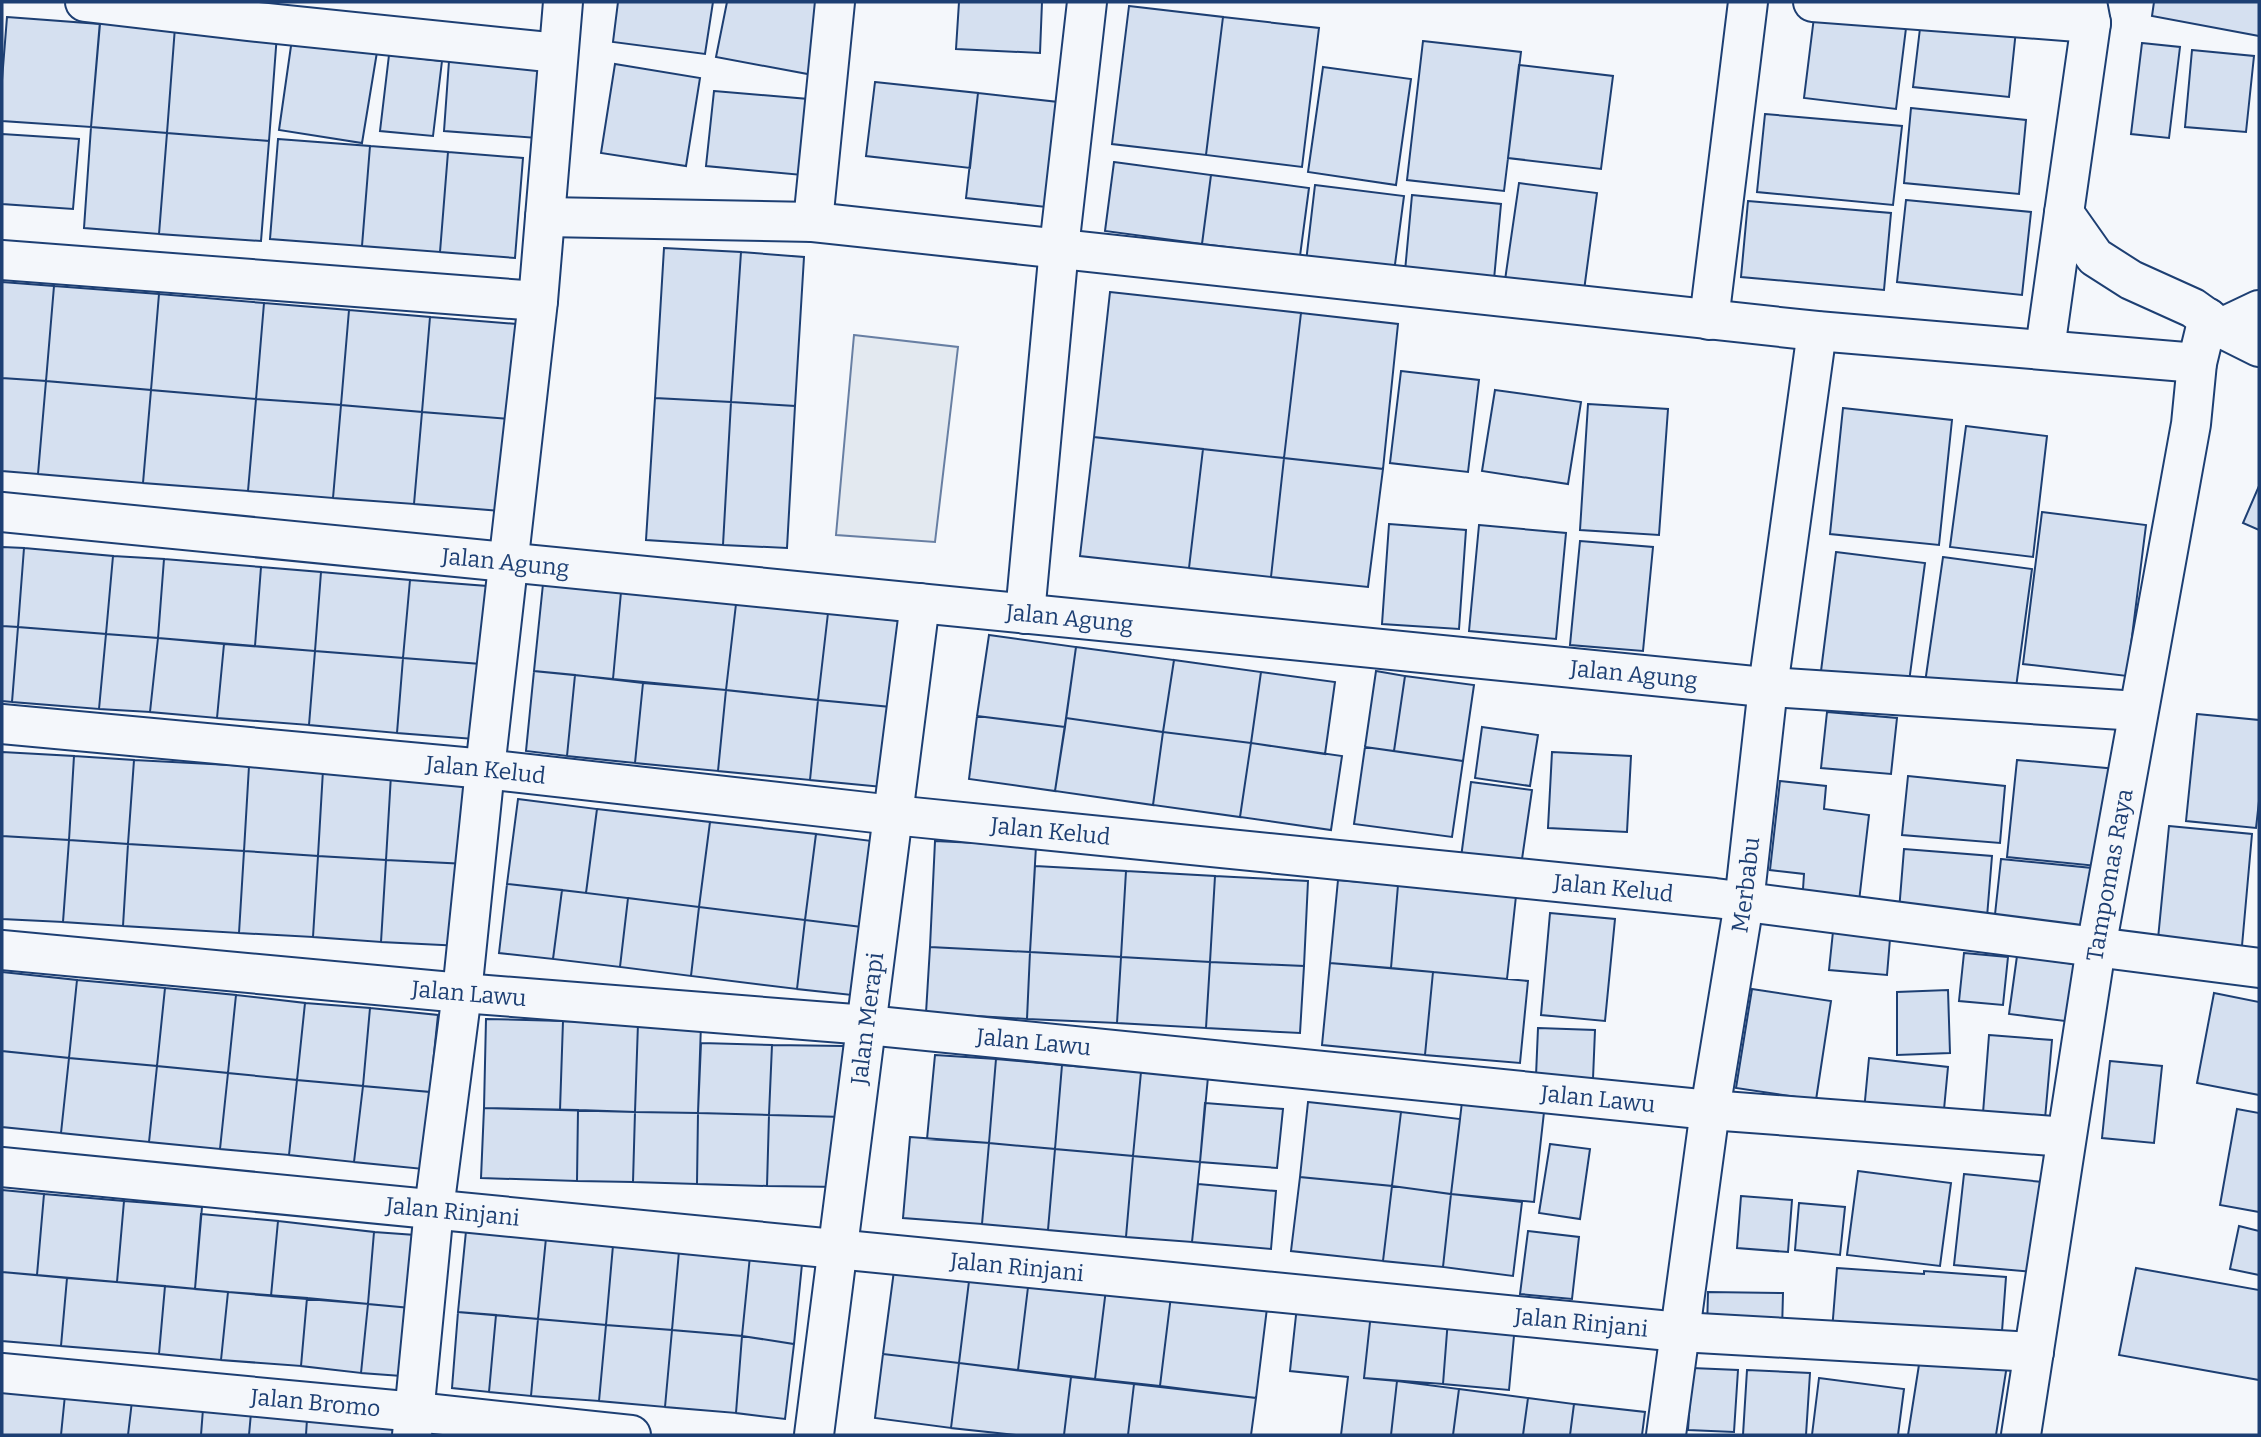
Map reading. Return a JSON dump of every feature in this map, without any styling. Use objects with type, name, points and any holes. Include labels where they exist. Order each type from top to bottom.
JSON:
[{"type":"street","points":[[85,2],[279,13],[558,52]]},
{"type":"street","points":[[414,1424],[434,1209],[462,993],[538,300],[563,2]]},
{"type":"street","points":[[813,222],[835,2]]},
{"type":"street","points":[[1025,614],[1059,248],[1087,2]]},
{"type":"street","points":[[1709,320],[1748,2]]},
{"type":"street","points":[[1813,2],[2089,13],[2045,349]]},
{"type":"street","points":[[2064,213],[2095,257],[2132,280],[2193,308],[2214,323],[2259,347]]},
{"type":"street","points":[[545,217],[813,222],[1709,320],[2197,363]]},
{"type":"street","points":[[2,260],[538,300]]},
{"type":"street","points":[[2214,323],[2259,310]]},
{"type":"street","name":"Tampomas Raya","points":[[2021,1435],[2096,948],[2191,424],[2197,363],[2214,323]]},
{"type":"street","name":"Merbabu","points":[[1666,1435],[1710,1110],[1744,902],[1768,687],[1817,331]]},
{"type":"street","name":"Jalan Agung","points":[[2,512],[1768,687],[2138,711]]},
{"type":"street","name":"Jalan Merapi","points":[[814,1435],[920,603]]},
{"type":"street","name":"Jalan Kelud","points":[[2,724],[485,769],[893,815],[1744,902],[2259,968]]},
{"type":"street","name":"Jalan Lawu","points":[[2,950],[462,993],[866,1025],[1710,1110],[2066,1138]]},
{"type":"street","name":"Jalan Rinjani","points":[[2,1167],[1681,1332],[2034,1352]]},
{"type":"street","name":"Jalan Bromo","points":[[2,1373],[414,1424],[631,1435]]},
{"type":"shaded area","points":[[854,335],[958,347],[935,542],[836,535]]},
{"type":"building","points":[[618,2],[713,2],[705,54],[613,42]]},
{"type":"building","points":[[727,2],[827,2],[813,75],[716,57]]},
{"type":"building","points":[[959,2],[1042,2],[1040,53],[956,49]]},
{"type":"building","points":[[2154,2],[2259,2],[2259,36],[2152,16]]},
{"type":"building","points":[[1129,6],[1223,17],[1206,155],[1112,144]]},
{"type":"building","points":[[1815,9],[1907,20],[1896,109],[1804,98]]},
{"type":"building","points":[[7,17],[100,24],[91,127],[2,121]]},
{"type":"building","points":[[1223,17],[1319,28],[1302,167],[1206,155]]},
{"type":"building","points":[[1921,20],[2016,30],[2009,97],[1913,87]]},
{"type":"building","points":[[100,21],[175,27],[167,133],[91,127]]},
{"type":"building","points":[[175,27],[277,34],[269,141],[167,133]]},
{"type":"building","points":[[292,39],[377,52],[362,143],[279,130]]},
{"type":"building","points":[[1423,41],[1521,52],[1504,191],[1407,180]]},
{"type":"building","points":[[2142,43],[2180,47],[2169,138],[2131,134]]},
{"type":"building","points":[[2192,50],[2254,56],[2246,132],[2185,127]]},
{"type":"building","points":[[389,55],[442,61],[433,136],[380,131]]},
{"type":"building","points":[[449,61],[543,68],[537,138],[444,131]]},
{"type":"building","points":[[615,64],[700,78],[686,166],[601,153]]},
{"type":"building","points":[[1519,65],[1613,76],[1601,169],[1508,158]]},
{"type":"building","points":[[1323,67],[1411,79],[1396,185],[1308,172]]},
{"type":"building","points":[[875,82],[978,93],[970,168],[866,156]]},
{"type":"building","points":[[714,91],[820,100],[813,176],[706,166]]},
{"type":"building","points":[[978,93],[1058,102],[1046,207],[966,198]]},
{"type":"building","points":[[1911,108],[2026,120],[2019,194],[1904,183]]},
{"type":"building","points":[[1765,114],[1902,126],[1893,205],[1757,192]]},
{"type":"building","points":[[91,127],[167,133],[159,234],[84,228]]},
{"type":"building","points":[[167,133],[269,141],[261,241],[159,234]]},
{"type":"building","points":[[2,134],[79,139],[73,209],[2,204]]},
{"type":"building","points":[[278,139],[370,146],[362,246],[270,239]]},
{"type":"building","points":[[370,146],[448,152],[440,252],[362,246]]},
{"type":"building","points":[[448,152],[523,158],[515,258],[440,252]]},
{"type":"building","points":[[1114,162],[1211,175],[1202,244],[1105,231]]},
{"type":"building","points":[[1211,175],[1309,188],[1300,256],[1202,244]]},
{"type":"building","points":[[1519,183],[1597,193],[1583,298],[1504,287]]},
{"type":"building","points":[[1315,185],[1404,196],[1394,272],[1306,262]]},
{"type":"building","points":[[1412,195],[1501,204],[1493,290],[1404,282]]},
{"type":"building","points":[[1906,200],[2031,212],[2022,295],[1897,282]]},
{"type":"building","points":[[1748,201],[1891,213],[1884,290],[1741,277]]},
{"type":"building","points":[[664,248],[741,252],[731,402],[655,398]]},
{"type":"building","points":[[741,252],[804,257],[795,406],[731,402]]},
{"type":"building","points":[[2,282],[54,286],[46,381],[2,378]]},
{"type":"building","points":[[54,286],[159,294],[151,390],[46,381]]},
{"type":"building","points":[[1110,292],[1301,313],[1284,458],[1094,437]]},
{"type":"building","points":[[159,294],[264,303],[256,399],[151,390]]},
{"type":"building","points":[[264,303],[349,310],[341,405],[256,399]]},
{"type":"building","points":[[349,310],[430,317],[422,412],[341,405]]},
{"type":"building","points":[[1301,313],[1398,324],[1383,469],[1284,458]]},
{"type":"building","points":[[430,317],[530,325],[522,420],[422,412]]},
{"type":"building","points":[[1401,371],[1479,380],[1468,472],[1390,463]]},
{"type":"building","points":[[2,378],[46,381],[38,474],[2,471]]},
{"type":"building","points":[[46,381],[151,390],[143,483],[38,474]]},
{"type":"building","points":[[151,390],[256,399],[248,491],[143,483]]},
{"type":"building","points":[[1495,390],[1581,402],[1568,484],[1482,471]]},
{"type":"building","points":[[655,398],[731,402],[723,545],[646,540]]},
{"type":"building","points":[[256,399],[341,405],[333,498],[248,491]]},
{"type":"building","points":[[731,402],[795,406],[787,548],[723,545]]},
{"type":"building","points":[[1588,404],[1668,409],[1659,535],[1580,530]]},
{"type":"building","points":[[341,405],[422,412],[414,504],[333,498]]},
{"type":"building","points":[[1843,408],[1952,420],[1939,545],[1830,534]]},
{"type":"building","points":[[422,412],[522,420],[514,512],[414,504]]},
{"type":"building","points":[[1966,426],[2047,436],[2033,557],[1950,547]]},
{"type":"building","points":[[1094,437],[1203,449],[1189,568],[1080,556]]},
{"type":"building","points":[[1203,449],[1284,458],[1271,577],[1189,568]]},
{"type":"building","points":[[1284,458],[1383,469],[1368,587],[1271,577]]},
{"type":"building","points":[[2259,486],[2259,530],[2243,523]]},
{"type":"building","points":[[2042,512],[2146,525],[2127,676],[2023,664]]},
{"type":"building","points":[[1389,524],[1466,530],[1459,629],[1382,624]]},
{"type":"building","points":[[1479,525],[1566,533],[1556,639],[1469,631]]},
{"type":"building","points":[[1580,541],[1653,547],[1643,651],[1570,645]]},
{"type":"building","points":[[2,547],[24,548],[18,627],[2,626]]},
{"type":"building","points":[[24,548],[113,556],[106,634],[18,627]]},
{"type":"building","points":[[1836,552],[1925,563],[1909,682],[1821,671]]},
{"type":"building","points":[[113,556],[164,559],[158,638],[106,634]]},
{"type":"building","points":[[1943,557],[2032,569],[2015,695],[1925,683]]},
{"type":"building","points":[[164,559],[261,567],[255,646],[158,638]]},
{"type":"building","points":[[261,567],[321,572],[315,651],[255,646]]},
{"type":"building","points":[[321,572],[410,580],[403,658],[315,651]]},
{"type":"building","points":[[410,580],[500,587],[494,665],[403,658]]},
{"type":"building","points":[[543,584],[621,592],[613,679],[534,671]]},
{"type":"building","points":[[621,592],[736,604],[726,690],[613,679]]},
{"type":"building","points":[[736,604],[828,613],[818,700],[726,690]]},
{"type":"building","points":[[828,613],[911,622],[901,708],[818,700]]},
{"type":"building","points":[[2,626],[18,627],[12,702],[2,701]]},
{"type":"building","points":[[18,627],[106,634],[99,709],[12,702]]},
{"type":"building","points":[[106,634],[158,638],[150,712],[99,709]]},
{"type":"building","points":[[989,635],[1076,647],[1065,727],[977,716]]},
{"type":"building","points":[[158,638],[224,644],[217,718],[150,712]]},
{"type":"building","points":[[224,644],[315,651],[309,725],[217,718]]},
{"type":"building","points":[[1076,647],[1174,660],[1163,732],[1066,718]]},
{"type":"building","points":[[315,651],[403,658],[397,733],[309,725]]},
{"type":"building","points":[[403,658],[494,665],[487,740],[397,733]]},
{"type":"building","points":[[1174,660],[1261,672],[1251,743],[1163,732]]},
{"type":"building","points":[[534,671],[575,675],[567,756],[526,751]]},
{"type":"building","points":[[1376,671],[1405,676],[1394,751],[1365,747]]},
{"type":"building","points":[[1261,672],[1335,682],[1325,754],[1251,743]]},
{"type":"building","points":[[575,675],[643,683],[635,763],[567,756]]},
{"type":"building","points":[[1405,676],[1474,685],[1463,761],[1394,751]]},
{"type":"building","points":[[643,683],[726,690],[718,771],[635,763]]},
{"type":"building","points":[[726,690],[818,700],[810,780],[718,771]]},
{"type":"building","points":[[818,700],[901,708],[893,788],[810,780]]},
{"type":"building","points":[[1827,712],[1897,718],[1891,774],[1821,768]]},
{"type":"building","points":[[2197,714],[2259,720],[2259,801],[2256,828],[2186,821]]},
{"type":"building","points":[[977,716],[1065,727],[1055,791],[969,779]]},
{"type":"building","points":[[1066,718],[1163,732],[1153,805],[1055,791]]},
{"type":"building","points":[[1482,727],[1538,735],[1530,786],[1475,778]]},
{"type":"building","points":[[1163,732],[1251,743],[1240,817],[1153,805]]},
{"type":"building","points":[[1251,743],[1342,756],[1331,830],[1240,817]]},
{"type":"building","points":[[1365,747],[1463,761],[1452,837],[1354,824]]},
{"type":"building","points":[[2,752],[74,756],[69,840],[2,836]]},
{"type":"building","points":[[1552,752],[1631,756],[1627,832],[1548,828]]},
{"type":"building","points":[[74,756],[134,760],[128,844],[69,840]]},
{"type":"building","points":[[134,760],[249,766],[244,851],[128,844]]},
{"type":"building","points":[[2017,760],[2117,769],[2107,867],[2007,857]]},
{"type":"building","points":[[249,766],[323,770],[318,856],[244,851]]},
{"type":"building","points":[[323,770],[391,775],[386,860],[318,856]]},
{"type":"building","points":[[391,775],[473,779],[467,864],[386,860]]},
{"type":"building","points":[[1908,776],[2005,786],[2000,843],[1902,835]]},
{"type":"building","points":[[1780,781],[1826,786],[1824,809],[1869,815],[1858,910],[1802,904],[1804,874],[1770,870]]},
{"type":"building","points":[[1471,782],[1532,790],[1520,873],[1460,865]]},
{"type":"building","points":[[518,799],[597,809],[586,893],[507,884]]},
{"type":"building","points":[[597,809],[710,822],[699,907],[586,893]]},
{"type":"building","points":[[710,822],[816,834],[805,920],[699,907]]},
{"type":"building","points":[[2169,826],[2252,834],[2241,957],[2157,949]]},
{"type":"building","points":[[816,834],[880,842],[870,928],[805,920]]},
{"type":"building","points":[[2,836],[69,840],[63,922],[2,919]]},
{"type":"building","points":[[69,840],[128,844],[123,926],[63,922]]},
{"type":"building","points":[[935,841],[1036,846],[1030,952],[930,947]]},
{"type":"building","points":[[128,844],[244,851],[239,933],[123,926]]},
{"type":"building","points":[[1904,849],[1992,856],[1987,917],[1899,911]]},
{"type":"building","points":[[244,851],[318,856],[313,937],[239,933]]},
{"type":"building","points":[[318,856],[386,860],[381,942],[313,937]]},
{"type":"building","points":[[2001,859],[2092,868],[2084,942],[1993,933]]},
{"type":"building","points":[[386,860],[467,864],[462,946],[381,942]]},
{"type":"building","points":[[1035,866],[1126,871],[1121,957],[1030,952]]},
{"type":"building","points":[[1126,871],[1215,876],[1210,962],[1121,957]]},
{"type":"building","points":[[1215,876],[1308,881],[1304,966],[1210,962]]},
{"type":"building","points":[[1338,880],[1398,885],[1391,968],[1330,963]]},
{"type":"building","points":[[507,884],[562,890],[553,959],[499,953]]},
{"type":"building","points":[[1398,885],[1516,896],[1507,979],[1391,968]]},
{"type":"building","points":[[562,890],[628,898],[620,967],[553,959]]},
{"type":"building","points":[[628,898],[699,907],[691,976],[620,967]]},
{"type":"building","points":[[699,907],[805,920],[797,989],[691,976]]},
{"type":"building","points":[[1550,913],[1615,919],[1605,1021],[1541,1015]]},
{"type":"building","points":[[805,920],[870,928],[861,996],[797,989]]},
{"type":"building","points":[[1834,922],[1891,927],[1887,975],[1829,970]]},
{"type":"building","points":[[930,947],[1030,952],[1027,1019],[926,1013]]},
{"type":"building","points":[[1030,952],[1121,957],[1117,1023],[1027,1019]]},
{"type":"building","points":[[1964,953],[2008,957],[2003,1005],[1959,1001]]},
{"type":"building","points":[[2017,956],[2081,965],[2073,1022],[2009,1014]]},
{"type":"building","points":[[1121,957],[1210,962],[1206,1028],[1117,1023]]},
{"type":"building","points":[[1210,962],[1304,966],[1300,1033],[1206,1028]]},
{"type":"building","points":[[1330,963],[1433,972],[1425,1055],[1322,1045]]},
{"type":"building","points":[[2,972],[77,980],[69,1058],[2,1051]]},
{"type":"building","points":[[1433,972],[1528,981],[1520,1063],[1425,1055]]},
{"type":"building","points":[[77,980],[165,988],[157,1066],[69,1058]]},
{"type":"building","points":[[165,988],[236,995],[228,1073],[157,1066]]},
{"type":"building","points":[[1752,989],[1831,1001],[1816,1100],[1736,1088]]},
{"type":"building","points":[[1948,990],[1950,1053],[1897,1055],[1897,992]]},
{"type":"building","points":[[2214,993],[2259,1002],[2259,1095],[2197,1083]]},
{"type":"building","points":[[236,995],[305,1003],[297,1080],[228,1073]]},
{"type":"building","points":[[305,1003],[370,1008],[363,1086],[297,1080]]},
{"type":"building","points":[[370,1008],[438,1015],[430,1092],[363,1086]]},
{"type":"building","points":[[486,1019],[563,1021],[560,1110],[484,1108]]},
{"type":"building","points":[[563,1021],[638,1023],[635,1112],[560,1110]]},
{"type":"building","points":[[638,1023],[701,1024],[698,1113],[635,1112]]},
{"type":"building","points":[[1538,1028],[1595,1030],[1593,1079],[1536,1076]]},
{"type":"building","points":[[1989,1035],[2052,1040],[2044,1130],[1982,1126]]},
{"type":"building","points":[[701,1043],[772,1045],[769,1115],[698,1113]]},
{"type":"building","points":[[772,1045],[844,1046],[843,1117],[769,1115]]},
{"type":"building","points":[[2,1051],[69,1058],[61,1133],[2,1127]]},
{"type":"building","points":[[935,1055],[996,1059],[989,1143],[927,1139]]},
{"type":"building","points":[[69,1058],[157,1066],[149,1142],[61,1133]]},
{"type":"building","points":[[1869,1058],[1948,1067],[1943,1120],[1864,1111]]},
{"type":"building","points":[[996,1059],[1062,1065],[1055,1149],[989,1143]]},
{"type":"building","points":[[2110,1061],[2162,1066],[2154,1143],[2102,1138]]},
{"type":"building","points":[[1062,1065],[1141,1072],[1133,1156],[1055,1149]]},
{"type":"building","points":[[157,1066],[228,1073],[220,1149],[149,1142]]},
{"type":"building","points":[[1141,1072],[1208,1077],[1200,1162],[1133,1156]]},
{"type":"building","points":[[228,1073],[297,1080],[289,1155],[220,1149]]},
{"type":"building","points":[[297,1080],[363,1086],[354,1162],[289,1155]]},
{"type":"building","points":[[363,1086],[430,1092],[423,1169],[354,1162]]},
{"type":"building","points":[[1308,1102],[1401,1112],[1392,1186],[1300,1177]]},
{"type":"building","points":[[1462,1102],[1544,1112],[1534,1202],[1451,1194]]},
{"type":"building","points":[[1205,1103],[1283,1109],[1277,1168],[1200,1162]]},
{"type":"building","points":[[484,1108],[578,1110],[577,1181],[481,1178]]},
{"type":"building","points":[[2237,1109],[2259,1113],[2259,1212],[2220,1205]]},
{"type":"building","points":[[578,1110],[635,1112],[633,1182],[577,1181]]},
{"type":"building","points":[[635,1112],[698,1113],[697,1184],[633,1182]]},
{"type":"building","points":[[1401,1112],[1460,1119],[1451,1194],[1392,1186]]},
{"type":"building","points":[[698,1113],[769,1115],[767,1186],[697,1184]]},
{"type":"building","points":[[769,1115],[843,1117],[841,1187],[767,1186]]},
{"type":"building","points":[[910,1137],[989,1143],[982,1224],[903,1218]]},
{"type":"building","points":[[989,1143],[1055,1149],[1048,1230],[982,1224]]},
{"type":"building","points":[[1550,1144],[1590,1149],[1580,1219],[1539,1213]]},
{"type":"building","points":[[1055,1149],[1133,1156],[1126,1237],[1048,1230]]},
{"type":"building","points":[[1133,1156],[1200,1162],[1192,1242],[1126,1237]]},
{"type":"building","points":[[1858,1171],[1951,1183],[1940,1266],[1847,1255]]},
{"type":"building","points":[[1964,1174],[2043,1182],[2034,1272],[1954,1265]]},
{"type":"building","points":[[1300,1177],[1392,1186],[1383,1261],[1291,1251]]},
{"type":"building","points":[[1198,1184],[1276,1191],[1271,1249],[1192,1242]]},
{"type":"building","points":[[1392,1186],[1451,1194],[1443,1267],[1383,1261]]},
{"type":"building","points":[[2,1190],[44,1194],[37,1275],[2,1272]]},
{"type":"building","points":[[44,1194],[124,1201],[117,1282],[37,1275]]},
{"type":"building","points":[[1451,1194],[1522,1202],[1513,1276],[1443,1267]]},
{"type":"building","points":[[1741,1196],[1792,1200],[1788,1252],[1737,1248]]},
{"type":"building","points":[[124,1201],[202,1207],[195,1289],[117,1282]]},
{"type":"building","points":[[1799,1203],[1845,1207],[1840,1255],[1795,1250]]},
{"type":"building","points":[[201,1214],[278,1221],[271,1296],[195,1289]]},
{"type":"building","points":[[278,1221],[374,1232],[368,1304],[271,1296]]},
{"type":"building","points":[[467,1221],[547,1228],[538,1319],[458,1312]]},
{"type":"building","points":[[2239,1226],[2259,1231],[2259,1275],[2230,1269]]},
{"type":"building","points":[[547,1228],[614,1234],[606,1325],[538,1319]]},
{"type":"building","points":[[1528,1231],[1579,1237],[1572,1299],[1520,1294]]},
{"type":"building","points":[[374,1232],[429,1236],[421,1309],[368,1304]]},
{"type":"building","points":[[614,1234],[680,1240],[672,1330],[606,1325]]},
{"type":"building","points":[[680,1240],[751,1246],[742,1336],[672,1330]]},
{"type":"building","points":[[751,1246],[803,1254],[794,1344],[742,1336]]},
{"type":"building","points":[[895,1263],[970,1273],[959,1363],[883,1354]]},
{"type":"building","points":[[1837,1268],[2006,1277],[2001,1345],[1832,1331]]},
{"type":"building","points":[[2136,1268],[2259,1290],[2259,1380],[2119,1355]]},
{"type":"building","points":[[2,1272],[67,1278],[61,1346],[2,1341]]},
{"type":"building","points":[[970,1273],[1029,1279],[1018,1370],[959,1363]]},
{"type":"building","points":[[67,1278],[165,1286],[159,1354],[61,1346]]},
{"type":"building","points":[[1029,1279],[1106,1289],[1095,1379],[1018,1370]]},
{"type":"building","points":[[165,1286],[228,1292],[221,1360],[159,1354]]},
{"type":"building","points":[[1106,1289],[1171,1296],[1160,1386],[1095,1379]]},
{"type":"building","points":[[228,1292],[307,1298],[301,1366],[221,1360]]},
{"type":"building","points":[[1708,1292],[1783,1293],[1782,1331],[1707,1330]]},
{"type":"building","points":[[1171,1296],[1267,1308],[1256,1398],[1160,1386]]},
{"type":"building","points":[[307,1298],[368,1304],[361,1373],[301,1366]]},
{"type":"building","points":[[368,1304],[421,1309],[415,1377],[361,1373]]},
{"type":"building","points":[[1297,1306],[1371,1313],[1364,1378],[1397,1381],[1391,1435],[1341,1435],[1348,1377],[1290,1371]]},
{"type":"building","points":[[458,1312],[496,1315],[489,1392],[452,1388]]},
{"type":"building","points":[[1371,1313],[1448,1319],[1443,1384],[1364,1378]]},
{"type":"building","points":[[496,1315],[538,1319],[531,1396],[489,1392]]},
{"type":"building","points":[[538,1319],[606,1325],[599,1401],[531,1396]]},
{"type":"building","points":[[1448,1319],[1515,1325],[1509,1390],[1443,1384]]},
{"type":"building","points":[[606,1325],[672,1330],[665,1407],[599,1401]]},
{"type":"building","points":[[672,1330],[742,1336],[736,1413],[665,1407]]},
{"type":"building","points":[[742,1336],[794,1344],[785,1419],[736,1413]]},
{"type":"building","points":[[1921,1352],[2007,1365],[1996,1435],[1908,1435]]},
{"type":"building","points":[[883,1354],[959,1363],[951,1428],[875,1418]]},
{"type":"building","points":[[959,1363],[1071,1377],[1064,1435],[1016,1435],[951,1428]]},
{"type":"building","points":[[1692,1368],[1738,1370],[1734,1432],[1688,1430]]},
{"type":"building","points":[[1747,1370],[1810,1373],[1806,1435],[1743,1435]]},
{"type":"building","points":[[1071,1377],[1134,1384],[1128,1435],[1064,1435]]},
{"type":"building","points":[[1819,1378],[1904,1389],[1898,1435],[1812,1435]]},
{"type":"building","points":[[1397,1381],[1459,1389],[1453,1435],[1391,1435]]},
{"type":"building","points":[[1134,1384],[1256,1398],[1251,1435],[1128,1435]]},
{"type":"building","points":[[2,1389],[65,1395],[61,1435],[2,1435]]},
{"type":"building","points":[[1459,1389],[1528,1398],[1523,1435],[1453,1435]]},
{"type":"building","points":[[65,1395],[132,1401],[128,1435],[61,1435]]},
{"type":"building","points":[[1528,1398],[1574,1404],[1570,1435],[1523,1435]]},
{"type":"building","points":[[132,1401],[203,1409],[201,1435],[128,1435]]},
{"type":"building","points":[[1574,1404],[1645,1412],[1642,1435],[1570,1435]]},
{"type":"building","points":[[203,1409],[251,1413],[249,1435],[201,1435]]},
{"type":"building","points":[[251,1413],[307,1419],[306,1435],[249,1435]]},
{"type":"building","points":[[307,1419],[397,1427],[396,1435],[306,1435]]}]
